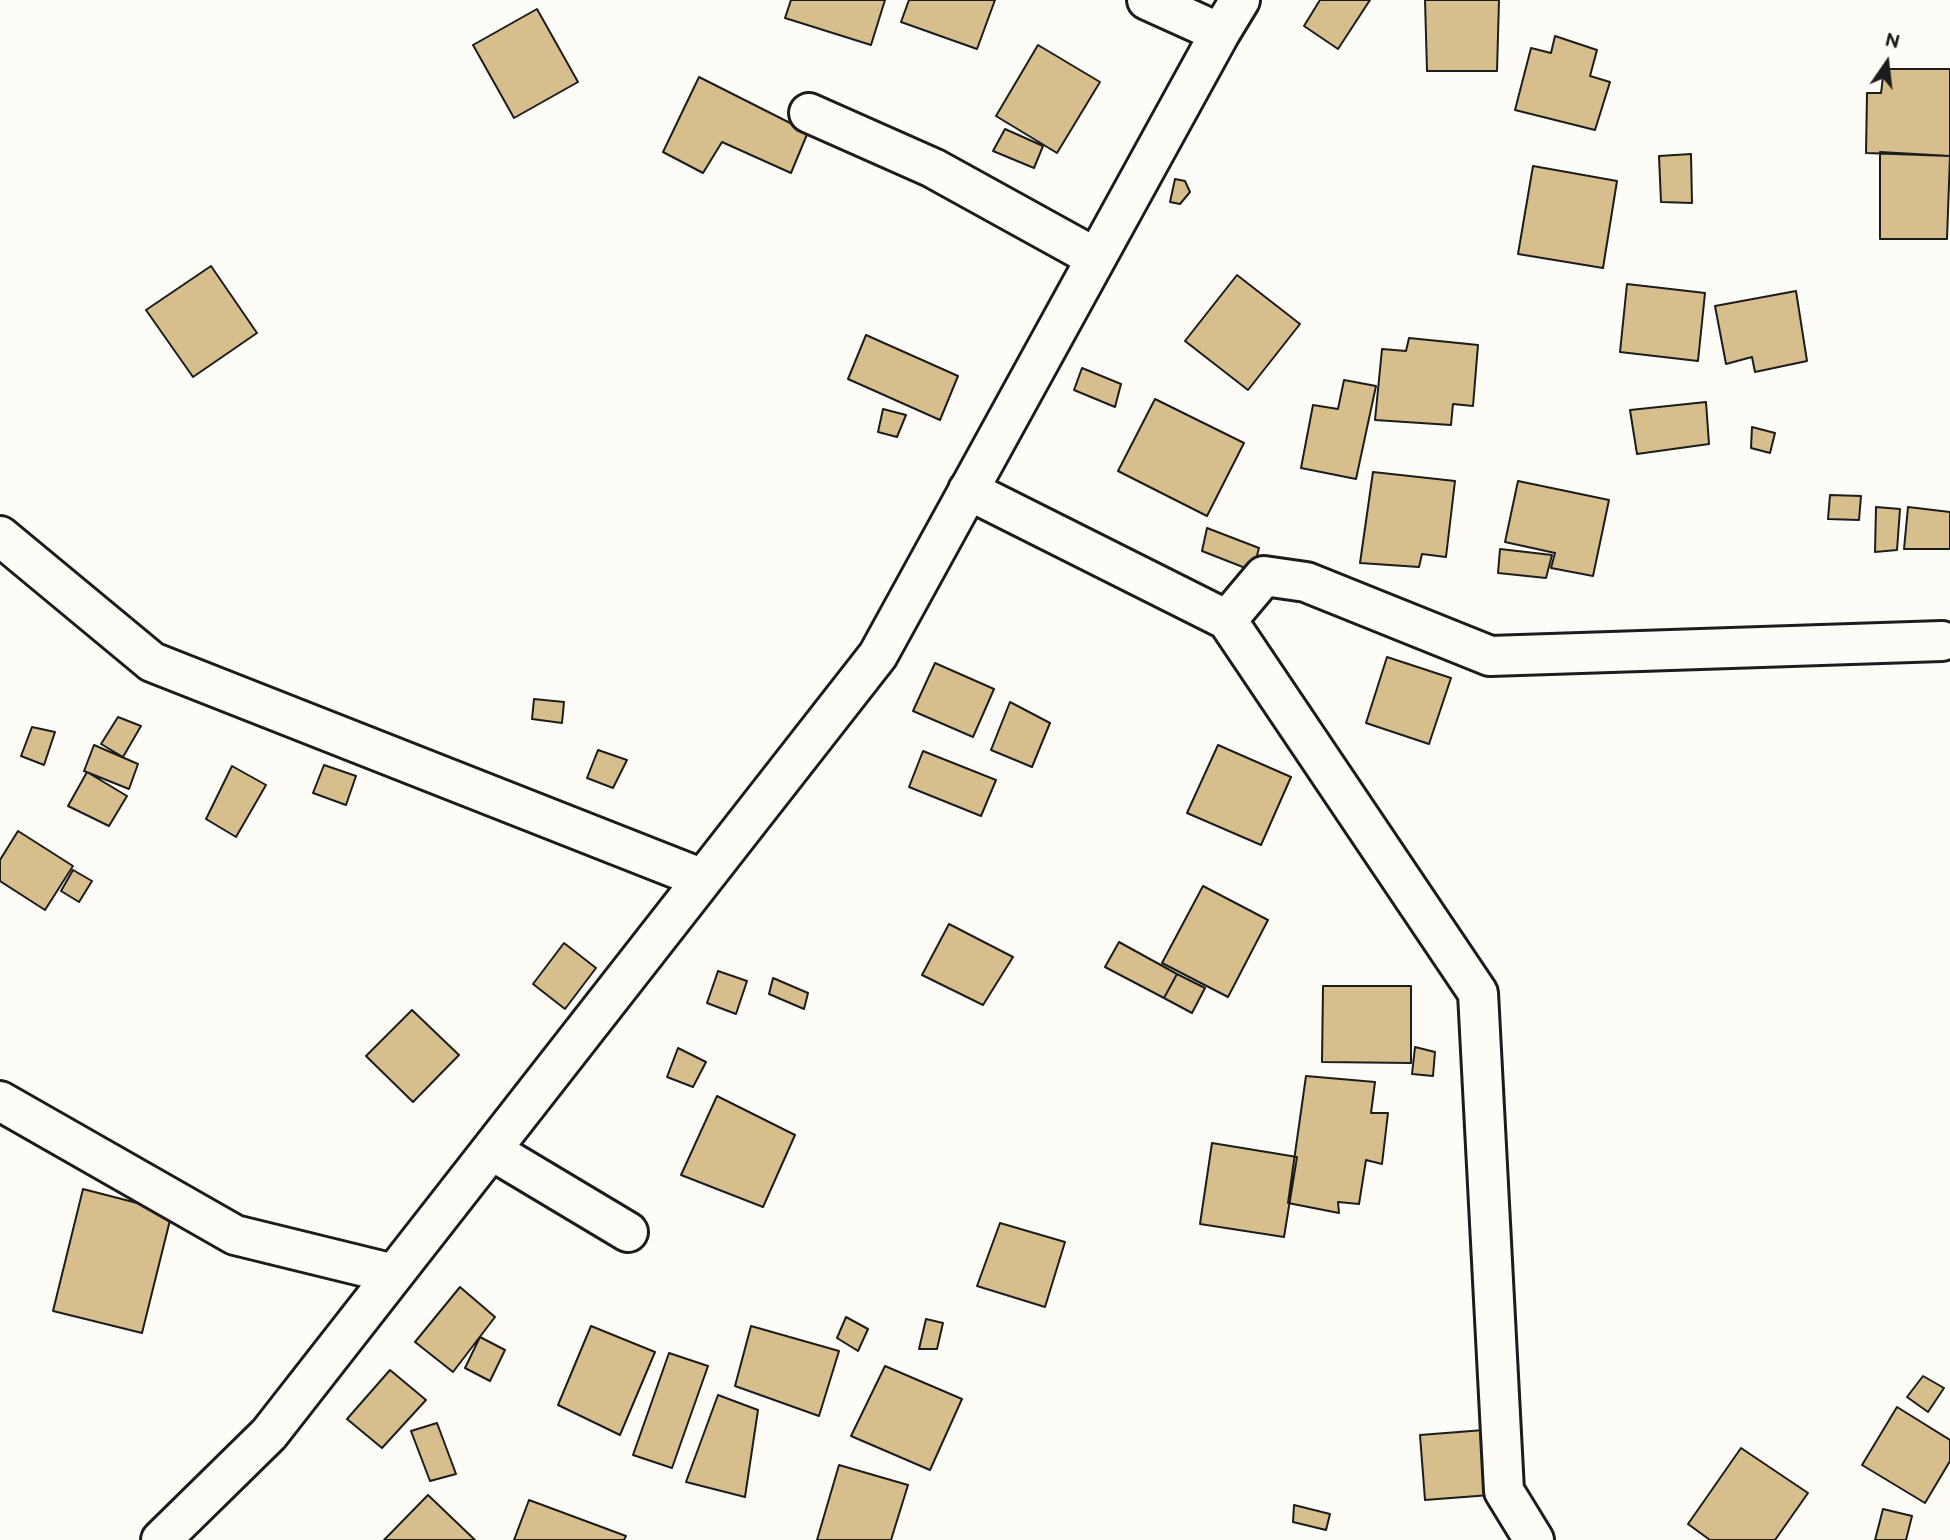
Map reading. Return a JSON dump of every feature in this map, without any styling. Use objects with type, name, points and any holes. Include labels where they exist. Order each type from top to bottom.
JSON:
[{"type":"street","points":[[1147,0],[1220,33]]},
{"type":"street","points":[[161,1540],[269,1434],[878,655],[1240,0]]},
{"type":"street","points":[[809,113],[933,168],[1096,258]]},
{"type":"street","points":[[968,490],[1227,620],[1478,993],[1504,1491],[1534,1540]]},
{"type":"street","points":[[0,537],[152,662],[703,879]]},
{"type":"street","points":[[1227,620],[1264,576],[1306,582],[1490,656],[1942,641]]},
{"type":"street","points":[[0,1101],[235,1235],[394,1274]]},
{"type":"street","points":[[491,1150],[628,1232]]},
{"type":"building","points":[[791,0],[885,0],[871,45],[785,18]]},
{"type":"building","points":[[909,0],[995,0],[977,49],[901,22]]},
{"type":"building","points":[[1320,0],[1370,0],[1338,49],[1304,26]]},
{"type":"building","points":[[1425,0],[1499,0],[1497,71],[1427,71]]},
{"type":"building","points":[[537,9],[578,82],[514,118],[473,45]]},
{"type":"building","points":[[1555,36],[1597,50],[1590,76],[1610,82],[1595,130],[1515,110],[1531,48],[1551,53]]},
{"type":"building","points":[[1038,45],[1100,82],[1057,153],[996,116]]},
{"type":"building","points":[[1884,69],[1950,69],[1950,156],[1866,153],[1867,93],[1881,93]]},
{"type":"building","points":[[699,77],[808,132],[791,173],[722,142],[703,173],[663,152]]},
{"type":"building","points":[[1005,129],[1043,146],[1034,168],[993,151]]},
{"type":"building","points":[[1880,152],[1950,156],[1947,239],[1880,239]]},
{"type":"building","points":[[1691,154],[1692,203],[1661,202],[1659,156]]},
{"type":"building","points":[[1533,166],[1617,181],[1603,268],[1518,254]]},
{"type":"building","points":[[1175,179],[1185,181],[1190,192],[1180,204],[1170,202]]},
{"type":"building","points":[[211,266],[257,333],[193,377],[146,310]]},
{"type":"building","points":[[1237,275],[1300,324],[1248,390],[1185,341]]},
{"type":"building","points":[[1627,284],[1705,293],[1698,361],[1620,352]]},
{"type":"building","points":[[1796,291],[1807,361],[1755,372],[1752,357],[1726,364],[1715,306]]},
{"type":"building","points":[[866,335],[958,376],[940,420],[848,379]]},
{"type":"building","points":[[1409,338],[1478,345],[1473,406],[1453,404],[1451,425],[1375,420],[1382,349],[1406,351]]},
{"type":"building","points":[[1082,368],[1121,384],[1115,407],[1074,390]]},
{"type":"building","points":[[1344,380],[1376,386],[1356,479],[1301,468],[1313,405],[1338,409]]},
{"type":"building","points":[[1155,399],[1244,443],[1207,516],[1118,471]]},
{"type":"building","points":[[1706,402],[1709,444],[1637,454],[1630,410]]},
{"type":"building","points":[[883,409],[906,415],[897,437],[878,432]]},
{"type":"building","points":[[1752,427],[1775,433],[1770,453],[1751,448]]},
{"type":"building","points":[[1373,472],[1455,481],[1446,557],[1422,554],[1419,567],[1360,563]]},
{"type":"building","points":[[1518,481],[1609,500],[1593,576],[1551,568],[1555,553],[1505,542]]},
{"type":"building","points":[[1830,495],[1861,496],[1859,520],[1828,519]]},
{"type":"building","points":[[1876,507],[1900,509],[1897,550],[1875,552]]},
{"type":"building","points":[[1908,507],[1950,512],[1950,549],[1904,549]]},
{"type":"building","points":[[1207,528],[1259,548],[1253,571],[1202,551]]},
{"type":"building","points":[[1500,549],[1552,555],[1546,578],[1498,573]]},
{"type":"building","points":[[1387,657],[1451,678],[1429,744],[1366,723]]},
{"type":"building","points":[[935,663],[994,689],[973,737],[913,711]]},
{"type":"building","points":[[534,699],[564,702],[562,723],[532,719]]},
{"type":"building","points":[[1010,702],[1050,723],[1032,767],[991,750]]},
{"type":"building","points":[[118,717],[141,726],[123,757],[101,744]]},
{"type":"building","points":[[32,727],[55,732],[44,765],[21,756]]},
{"type":"building","points":[[94,745],[138,764],[129,789],[84,771]]},
{"type":"building","points":[[1218,745],[1291,777],[1261,845],[1187,813]]},
{"type":"building","points":[[598,750],[627,760],[613,788],[587,778]]},
{"type":"building","points":[[923,751],[996,780],[981,816],[909,787]]},
{"type":"building","points":[[324,765],[356,776],[346,805],[313,793]]},
{"type":"building","points":[[232,766],[266,785],[236,837],[206,819]]},
{"type":"building","points":[[87,772],[127,796],[109,826],[68,806]]},
{"type":"building","points":[[18,831],[73,866],[45,910],[0,881],[0,860]]},
{"type":"building","points":[[73,870],[92,881],[79,902],[61,891]]},
{"type":"building","points":[[1203,886],[1268,920],[1228,997],[1162,963]]},
{"type":"building","points":[[949,924],[1013,957],[983,1005],[922,975]]},
{"type":"building","points":[[1119,942],[1177,974],[1164,998],[1105,967]]},
{"type":"building","points":[[564,943],[596,968],[565,1009],[533,984]]},
{"type":"building","points":[[718,971],[747,981],[736,1014],[707,1003]]},
{"type":"building","points":[[1177,974],[1205,988],[1192,1013],[1164,998]]},
{"type":"building","points":[[773,978],[808,993],[804,1009],[769,994]]},
{"type":"building","points":[[1323,986],[1411,986],[1411,1063],[1322,1062]]},
{"type":"building","points":[[412,1010],[459,1055],[413,1102],[366,1056]]},
{"type":"building","points":[[1415,1047],[1435,1052],[1433,1076],[1412,1074]]},
{"type":"building","points":[[678,1048],[706,1062],[693,1087],[667,1077]]},
{"type":"building","points":[[1306,1076],[1375,1082],[1371,1113],[1388,1113],[1382,1164],[1366,1160],[1359,1204],[1338,1202],[1339,1213],[1288,1203]]},
{"type":"building","points":[[717,1096],[795,1135],[763,1207],[681,1175]]},
{"type":"building","points":[[1212,1143],[1297,1157],[1284,1237],[1200,1224]]},
{"type":"building","points":[[83,1189],[172,1212],[142,1333],[53,1311]]},
{"type":"building","points":[[1000,1223],[1065,1242],[1045,1307],[977,1286]]},
{"type":"building","points":[[460,1287],[495,1317],[453,1372],[415,1342]]},
{"type":"building","points":[[846,1317],[868,1329],[858,1351],[837,1338]]},
{"type":"building","points":[[926,1319],[943,1323],[937,1349],[919,1349]]},
{"type":"building","points":[[591,1326],[655,1352],[620,1435],[558,1405]]},
{"type":"building","points":[[751,1326],[839,1351],[819,1416],[735,1386]]},
{"type":"building","points":[[480,1337],[505,1350],[490,1381],[465,1368]]},
{"type":"building","points":[[669,1353],[708,1366],[672,1468],[633,1455]]},
{"type":"building","points":[[885,1366],[962,1399],[930,1470],[851,1436]]},
{"type":"building","points":[[390,1370],[426,1400],[382,1448],[347,1419]]},
{"type":"building","points":[[1923,1376],[1944,1388],[1928,1412],[1907,1397]]},
{"type":"building","points":[[718,1395],[758,1410],[745,1497],[686,1482]]},
{"type":"building","points":[[1897,1407],[1950,1440],[1950,1461],[1925,1503],[1862,1465]]},
{"type":"building","points":[[437,1423],[456,1474],[430,1481],[411,1431]]},
{"type":"building","points":[[1484,1430],[1490,1495],[1425,1500],[1420,1435]]},
{"type":"building","points":[[1741,1448],[1808,1493],[1775,1540],[1710,1540],[1688,1524]]},
{"type":"building","points":[[839,1465],[908,1485],[891,1540],[817,1540]]},
{"type":"building","points":[[428,1495],[475,1540],[384,1540]]},
{"type":"building","points":[[529,1500],[626,1536],[624,1540],[514,1540]]},
{"type":"building","points":[[1294,1505],[1330,1514],[1326,1530],[1293,1522]]},
{"type":"building","points":[[1883,1509],[1912,1516],[1906,1540],[1875,1540]]}]
